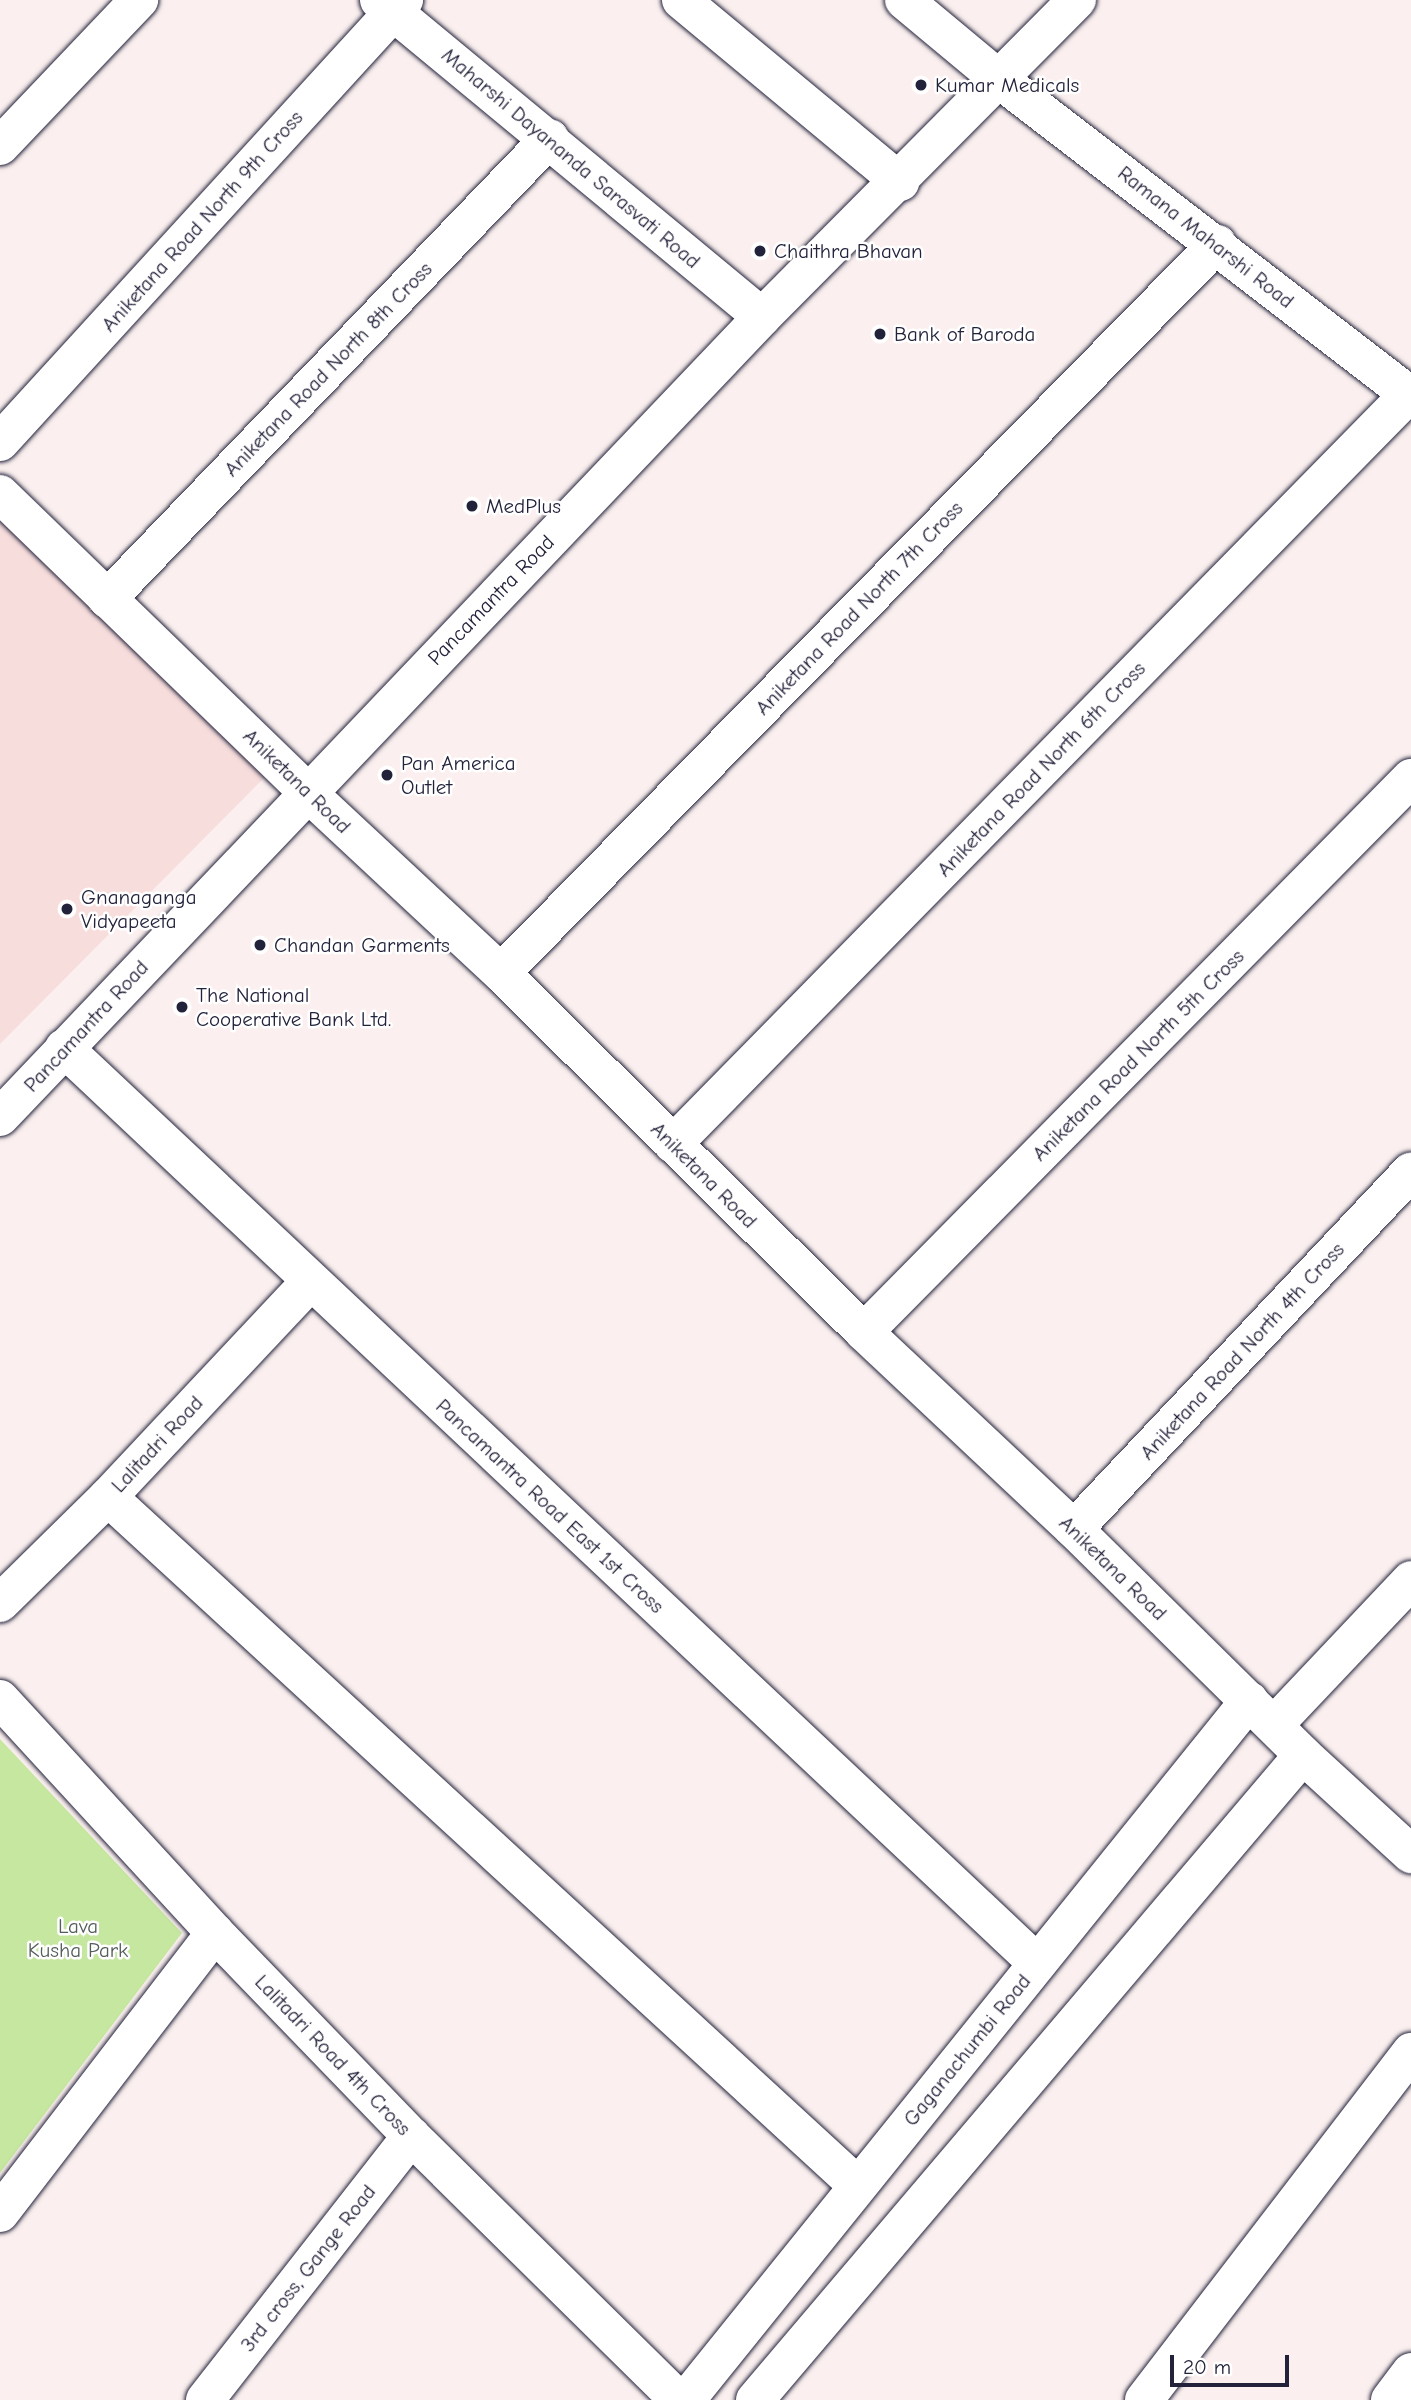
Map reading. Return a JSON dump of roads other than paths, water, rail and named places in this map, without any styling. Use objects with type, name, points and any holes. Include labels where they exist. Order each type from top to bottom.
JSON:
[{"type":"street","points":[[6,128],[139,0]]},
{"type":"street","points":[[681,0],[900,182]]},
{"type":"street","name":"Ramana Maharshi Road","points":[[904,0],[1000,80],[1217,244],[1410,395]]},
{"type":"street","name":"Pancamantra Road","points":[[0,1117],[762,317],[900,182],[1077,0]]},
{"type":"street","name":"Maharshi Dayananda Sarasvati Road","points":[[392,4],[762,317]]},
{"type":"street","name":"Aniketana Road North 9th Cross","points":[[0,442],[392,4]]},
{"type":"street","name":"Aniketana Road North 8th Cross","points":[[107,599],[550,138]]},
{"type":"street","name":"Aniketana Road North 7th Cross","points":[[501,973],[1217,244]]},
{"type":"street","name":"Aniketana Road North 6th Cross","points":[[673,1144],[1410,395]]},
{"type":"street","name":"Aniketana Road","points":[[0,494],[307,792],[501,973],[864,1332],[1074,1529],[1303,1755],[1411,1854]]},
{"type":"street","name":"Aniketana Road North 5th Cross","points":[[864,1332],[1411,778]]},
{"type":"street","name":"Pancamantra Road East 1st Cross","points":[[64,1048],[1037,1964]]},
{"type":"street","name":"Aniketana Road North 4th Cross","points":[[1074,1529],[1411,1172]]},
{"type":"street","name":"Lalitadri Road","points":[[0,1603],[108,1497],[311,1282]]},
{"type":"street","points":[[108,1497],[858,2186]]},
{"type":"street","name":"Gaganachumbi Road","points":[[686,2400],[1037,1964],[1262,1712],[1411,1580]]},
{"type":"street","name":"Lalitadri Road 4th Cross","points":[[0,1699],[215,1933],[411,2136],[678,2400]]},
{"type":"street","points":[[755,2400],[1303,1755]]},
{"type":"street","points":[[0,2213],[215,1933]]},
{"type":"street","points":[[1144,2400],[1411,2052]]},
{"type":"street","name":"3rd cross, Gange Road","points":[[205,2400],[411,2136]]},
{"type":"street","points":[[1390,2400],[1411,2372]]},
{"type":"place","name":"Kumar Medicals","points":[[921,85]]},
{"type":"place","name":"Chaithra Bhavan","points":[[760,251]]},
{"type":"place","name":"Bank of Baroda","points":[[880,334]]},
{"type":"place","name":"MedPlus","points":[[472,506]]},
{"type":"place","name":"Pan America Outlet","points":[[387,775]]},
{"type":"place","name":"Gnanaganga Vidyapeeta","points":[[67,909]]},
{"type":"place","name":"Chandan Garments","points":[[260,945]]},
{"type":"place","name":"The National Cooperative Bank Ltd.","points":[[182,1007]]},
{"type":"park label","name":"Lava Kusha Park","points":[[78,1938]]}]
